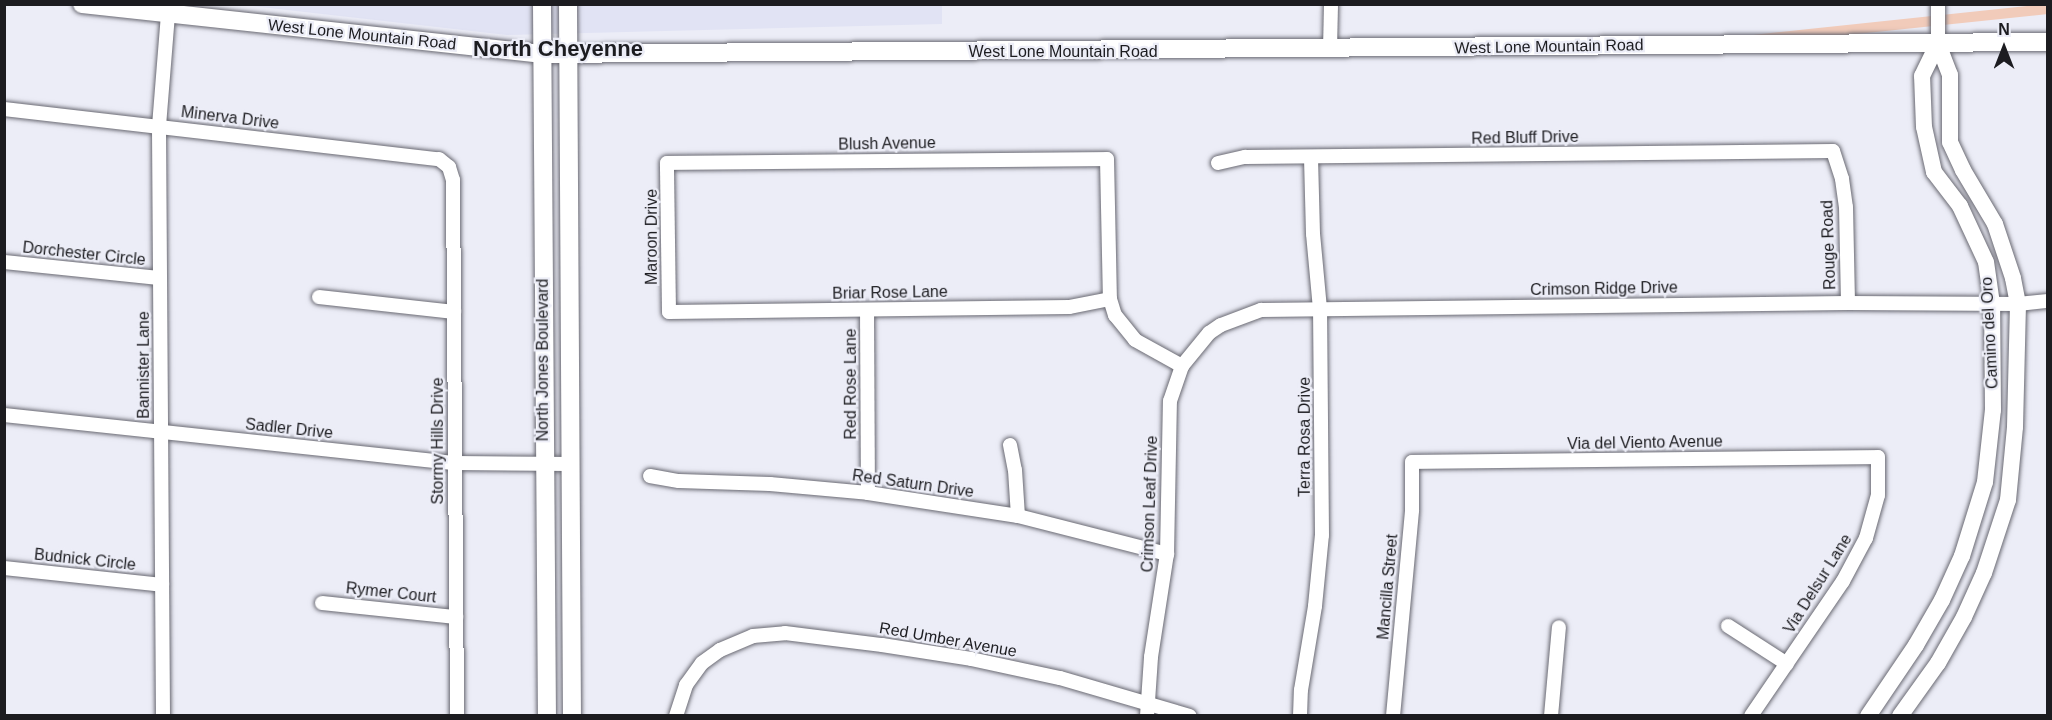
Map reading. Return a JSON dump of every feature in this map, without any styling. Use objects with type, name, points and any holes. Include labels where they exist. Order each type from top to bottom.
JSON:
[{"type":"main road","name":"West Lone Mountain Road","points":[[82,4],[541,54],[2048,42]]},
{"type":"main road","name":"North Jones Boulevard","points":[[542,4],[547,716]]},
{"type":"main road","name":"North Jones Boulevard","points":[[568,4],[572,716]]},
{"type":"street","points":[[1330,49],[1331,4]]},
{"type":"street","points":[[1938,4],[1938,43]]},
{"type":"street","name":"Bannister Lane","points":[[163,716],[159,126],[168,14]]},
{"type":"street","name":"Camino del Oro","points":[[1868,716],[1916,645],[1942,600],[1962,556],[1985,482],[1993,410],[1992,304],[1986,262],[1960,206],[1934,172],[1923,127],[1922,76],[1938,43]]},
{"type":"street","name":"Camino del Oro","points":[[1900,716],[1938,663],[1964,617],[1984,573],[2008,500],[2015,427],[2018,304],[2013,278],[1995,224],[1963,171],[1950,142],[1950,75],[1938,43]]},
{"type":"street","name":"Minerva Drive","points":[[4,109],[439,159],[449,167]]},
{"type":"street","name":"Red Bluff Drive","points":[[1218,163],[1245,157],[1833,152]]},
{"type":"street","name":"Rouge Road","points":[[1833,152],[1842,179],[1846,207],[1848,303]]},
{"type":"street","name":"Terra Rosa Drive","points":[[1300,716],[1301,690],[1315,606],[1322,535],[1320,309],[1312,234],[1311,157]]},
{"type":"street","name":"Blush Avenue","points":[[668,163],[1107,159],[1110,299]]},
{"type":"street","name":"Maroon Drive","points":[[668,163],[669,312]]},
{"type":"street","name":"Stormy Hills Drive","points":[[449,167],[453,180],[457,716]]},
{"type":"street","name":"Dorchester Circle","points":[[4,262],[159,278]]},
{"type":"street","points":[[319,297],[454,312]]},
{"type":"street","points":[[1110,299],[1115,315],[1135,340],[1182,366]]},
{"type":"street","name":"Briar Rose Lane","points":[[669,312],[1069,307],[1110,299]]},
{"type":"street","name":"Crimson Ridge Drive","points":[[1182,366],[1209,333],[1221,324],[1261,310],[1848,303],[2018,304],[2048,301]]},
{"type":"street","name":"Red Rose Lane","points":[[867,310],[868,494]]},
{"type":"street","name":"Crimson Leaf Drive","points":[[1147,709],[1151,657],[1167,554],[1170,400],[1182,366]]},
{"type":"street","name":"Sadler Drive","points":[[4,415],[455,463],[570,464]]},
{"type":"street","points":[[1010,445],[1015,470],[1018,516]]},
{"type":"street","name":"Via del Viento Avenue","points":[[1412,462],[1878,457]]},
{"type":"street","name":"Via Delsur Lane","points":[[1751,716],[1843,581],[1866,538],[1878,495],[1878,457]]},
{"type":"street","name":"Mancilla Street","points":[[1393,716],[1412,510],[1412,462]]},
{"type":"street","name":"Red Saturn Drive","points":[[650,476],[679,481],[771,483],[868,494],[1018,516],[1167,554]]},
{"type":"street","name":"Budnick Circle","points":[[4,568],[162,585]]},
{"type":"street","name":"Rymer Court","points":[[322,603],[456,616]]},
{"type":"street","points":[[1551,716],[1558,627]]},
{"type":"street","points":[[1728,627],[1787,664]]},
{"type":"street","name":"Red Umber Avenue","points":[[676,716],[686,685],[702,663],[720,650],[753,636],[785,633],[971,659],[1060,678],[1147,709],[1190,716]]},
{"type":"shaded area","points":[[942,4],[942,24],[507,35],[242,5]]},
{"type":"shaded area","points":[[2047,4],[2048,14],[1756,45],[1755,35]]},
{"type":"district","name":"North Cheyenne","points":[[558,49]]}]
